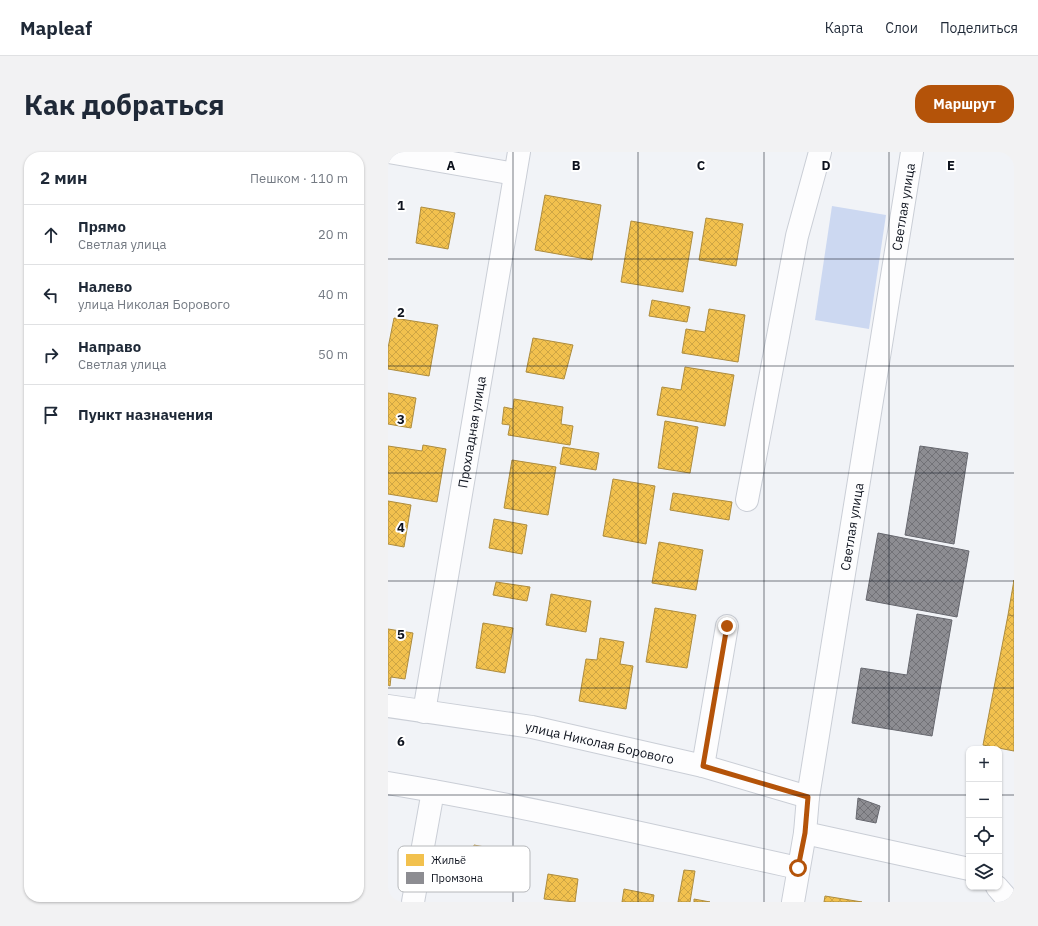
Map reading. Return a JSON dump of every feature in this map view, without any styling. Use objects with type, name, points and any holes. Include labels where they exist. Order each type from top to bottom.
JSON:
[{"type":"street","points":[[389,152],[515,174]]},
{"type":"street","name":"Прохладная улица","points":[[424,712],[518,152]]},
{"type":"street","points":[[747,500],[797,236],[820,152]]},
{"type":"street","name":"Светлая улица","points":[[793,902],[805,833],[808,797],[912,152]]},
{"type":"street","points":[[703,766],[727,626]]},
{"type":"street","name":"улица Николая Борового","points":[[388,706],[532,727],[703,766],[808,797]]},
{"type":"street","points":[[388,783],[433,791],[798,868]]},
{"type":"street","points":[[423,846],[433,791]]},
{"type":"street","points":[[805,833],[966,868]]},
{"type":"street","points":[[1000,890],[1010,902]]},
{"type":"street","points":[[413,902],[415,892]]},
{"type":"shaded area","points":[[832,206],[886,215],[869,329],[815,320]]},
{"type":"building: Жильё","points":[[545,195],[601,205],[592,260],[535,250]]},
{"type":"building: Жильё","points":[[421,207],[455,213],[448,249],[416,243]]},
{"type":"building: Жильё","points":[[706,218],[743,224],[736,266],[699,260]]},
{"type":"building: Жильё","points":[[631,221],[693,232],[683,292],[621,282]]},
{"type":"building: Жильё","points":[[652,300],[690,307],[687,322],[649,316]]},
{"type":"building: Жильё","points":[[709,309],[745,315],[738,362],[682,353],[686,329],[705,332]]},
{"type":"building: Жильё","points":[[394,318],[438,325],[429,376],[388,369],[388,348]]},
{"type":"building: Жильё","points":[[533,338],[573,345],[564,379],[526,372]]},
{"type":"building: Жильё","points":[[685,367],[734,375],[725,426],[657,415],[662,387],[681,390]]},
{"type":"building: Жильё","points":[[388,393],[416,398],[411,428],[388,424]]},
{"type":"building: Жильё","points":[[514,399],[563,407],[561,424],[573,426],[570,445],[508,435],[510,425],[502,424],[504,407],[513,409]]},
{"type":"building: Жильё","points":[[665,421],[698,427],[690,473],[658,468]]},
{"type":"building: Жильё","points":[[423,445],[446,449],[437,502],[388,494],[388,446],[422,451]]},
{"type":"building: Жильё","points":[[563,447],[599,453],[596,470],[560,464]]},
{"type":"building: Жильё","points":[[512,460],[556,467],[548,515],[504,508]]},
{"type":"building: Жильё","points":[[613,479],[655,486],[646,544],[603,536]]},
{"type":"building: Жильё","points":[[673,493],[732,502],[729,520],[670,510]]},
{"type":"building: Жильё","points":[[388,501],[411,505],[404,547],[388,544]]},
{"type":"building: Жильё","points":[[494,519],[527,525],[522,554],[489,548]]},
{"type":"building: Жильё","points":[[659,542],[703,550],[696,590],[652,583]]},
{"type":"building: Жильё","points":[[1014,580],[1014,616],[1008,615]]},
{"type":"building: Жильё","points":[[496,582],[530,587],[527,601],[493,595]]},
{"type":"building: Жильё","points":[[551,594],[591,601],[586,632],[546,625]]},
{"type":"building: Жильё","points":[[655,608],[696,615],[687,668],[646,662]]},
{"type":"building: Жильё","points":[[1008,615],[1014,616],[1014,751],[1002,749],[1002,746],[983,745]]},
{"type":"building: Жильё","points":[[483,623],[513,628],[505,673],[476,668]]},
{"type":"building: Жильё","points":[[388,629],[413,633],[405,679],[391,677],[390,686],[388,685]]},
{"type":"building: Жильё","points":[[600,638],[624,642],[620,664],[633,666],[626,709],[579,701],[586,659],[597,660]]},
{"type":"building: Жильё","points":[[684,870],[695,871],[690,902],[678,902]]},
{"type":"building: Жильё","points":[[548,874],[578,879],[575,902],[544,899]]},
{"type":"building: Жильё","points":[[624,889],[654,895],[653,902],[622,902]]},
{"type":"building: Жильё","points":[[825,896],[862,902],[824,902]]},
{"type":"building: Жильё","points":[[694,899],[710,902],[694,902]]},
{"type":"building: Промзона","points":[[920,446],[968,453],[954,544],[905,535]]},
{"type":"building: Промзона","points":[[878,533],[969,551],[957,617],[866,600]]},
{"type":"building: Промзона","points":[[917,614],[952,620],[932,736],[852,723],[861,668],[907,675]]},
{"type":"building: Промзона","points":[[858,798],[880,806],[876,823],[856,819]]},
{"type":"route","points":[[727,626],[703,766],[808,797],[805,833],[798,868]]}]
